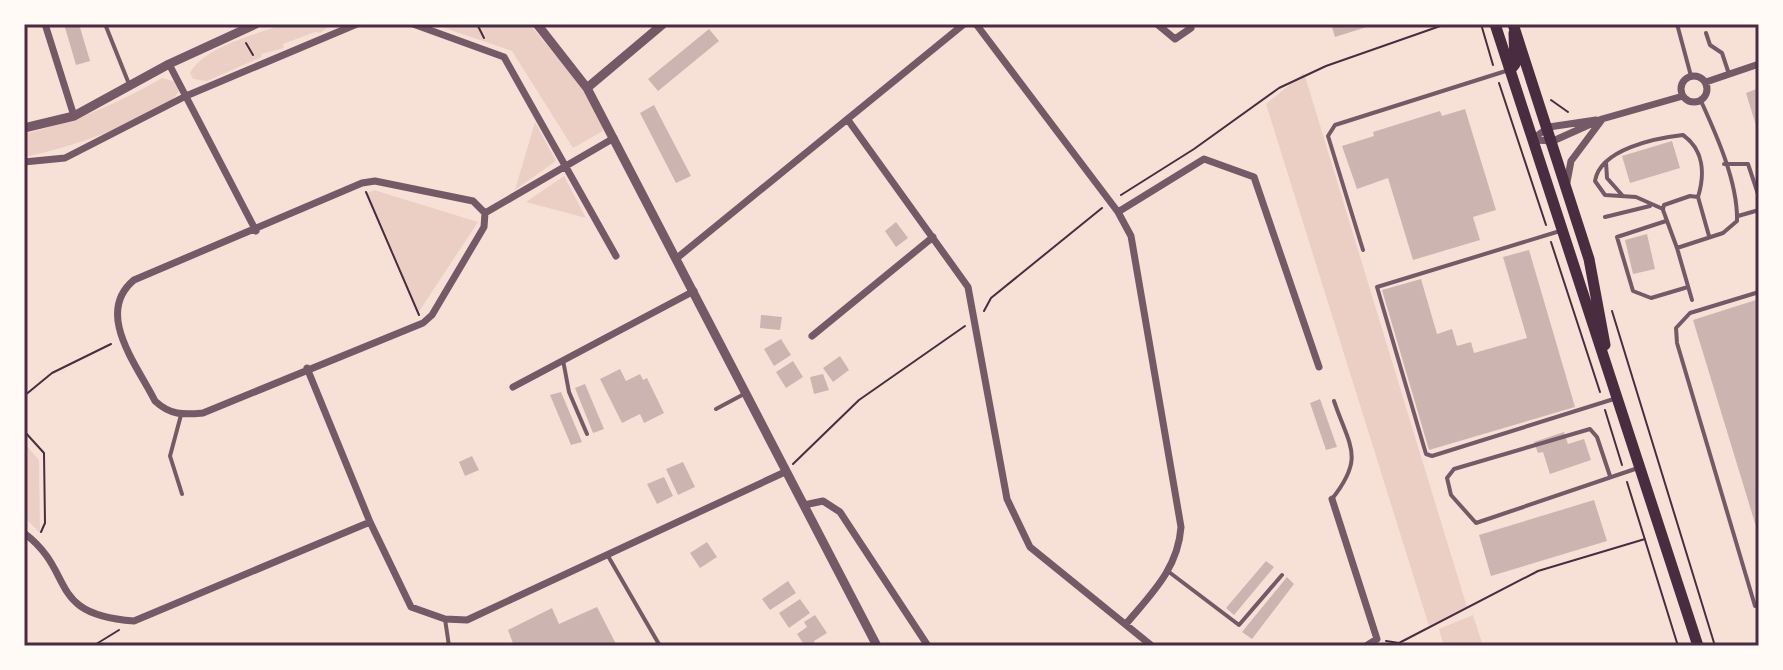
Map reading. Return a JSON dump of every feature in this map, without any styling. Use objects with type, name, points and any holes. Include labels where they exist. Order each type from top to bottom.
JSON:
[{"type":"main road","points":[[1495,24],[1588,314],[1608,361],[1698,646]]},
{"type":"main road","points":[[1511,69],[1515,64],[1514,24]]},
{"type":"main road","points":[[1514,24],[1589,259],[1608,361]]},
{"type":"main road","points":[[1562,230],[1568,224],[1568,188]]},
{"type":"street","points":[[45,24],[74,116]]},
{"type":"street","points":[[24,128],[74,116],[169,64],[256,24]]},
{"type":"street","points":[[24,162],[65,158],[186,96],[357,24]]},
{"type":"street","points":[[413,24],[491,49],[504,57],[616,256]]},
{"type":"street","points":[[537,24],[587,88],[877,646]]},
{"type":"street","points":[[587,88],[663,24]]},
{"type":"street","points":[[677,258],[964,24]]},
{"type":"street","points":[[976,24],[1118,212],[1131,236],[1181,527],[1179,550],[1169,572],[1126,624]]},
{"type":"street","points":[[1157,24],[1175,39],[1191,28]]},
{"type":"street","points":[[169,64],[256,231]]},
{"type":"street","points":[[1683,96],[1682,84],[1691,76],[1706,82],[1759,64]]},
{"type":"street","points":[[1683,96],[1693,103],[1701,101],[1708,91],[1706,82]]},
{"type":"street","points":[[1534,139],[1549,127],[1602,119],[1683,96]]},
{"type":"street","points":[[1534,139],[1553,141],[1602,119]]},
{"type":"street","points":[[1568,188],[1571,161],[1602,119]]},
{"type":"street","points":[[848,120],[968,287],[1007,499],[1030,547],[1152,646]]},
{"type":"street","points":[[485,213],[614,138]]},
{"type":"street","points":[[1118,212],[1204,159],[1254,177],[1319,367]]},
{"type":"street","points":[[375,181],[473,201],[485,213],[484,227],[432,315],[423,323],[203,413],[181,415],[165,410],[155,401],[116,325],[118,303],[124,289],[134,280],[256,231],[362,183],[375,181]]},
{"type":"street","points":[[812,336],[933,237]]},
{"type":"street","points":[[513,387],[694,291]]},
{"type":"street","points":[[307,368],[370,522],[411,607],[445,619],[467,620],[785,472]]},
{"type":"street","points":[[1332,499],[1377,639],[1366,646]]},
{"type":"street","points":[[804,505],[823,501],[840,512],[928,646]]},
{"type":"street","points":[[24,533],[36,542],[75,605],[102,619],[134,621],[370,522]]},
{"type":"lane","points":[[105,24],[130,86]]},
{"type":"lane","points":[[1677,24],[1691,76]]},
{"type":"lane","points":[[1706,33],[1710,45],[1722,53],[1729,74]]},
{"type":"lane","points":[[1363,250],[1328,136],[1335,125],[1511,69]]},
{"type":"lane","points":[[1677,248],[1731,229],[1737,216],[1724,164],[1701,101]]},
{"type":"lane","points":[[1663,209],[1650,206],[1636,197],[1605,195],[1598,188],[1597,174],[1606,162],[1621,152],[1683,135],[1695,143],[1702,167],[1698,197],[1709,237]]},
{"type":"lane","points":[[1606,162],[1609,182],[1624,196]]},
{"type":"lane","points":[[1724,164],[1748,164],[1759,197]]},
{"type":"lane","points":[[1692,300],[1663,209],[1664,205],[1675,200],[1698,197]]},
{"type":"lane","points":[[1605,217],[1650,206]]},
{"type":"lane","points":[[1737,216],[1759,210]]},
{"type":"lane","points":[[1667,221],[1617,237],[1633,291],[1651,298],[1688,287]]},
{"type":"lane","points":[[1562,230],[1377,287],[1426,454],[1432,456],[1619,397]]},
{"type":"lane","points":[[1759,292],[1690,313],[1676,328],[1677,343],[1755,606],[1759,604]]},
{"type":"lane","points":[[563,360],[569,392],[587,434]]},
{"type":"lane","points":[[716,409],[746,393]]},
{"type":"lane","points":[[1332,499],[1351,475],[1354,461],[1334,401]]},
{"type":"lane","points":[[181,415],[170,456],[182,494]]},
{"type":"lane","points":[[1610,476],[1597,437],[1590,429],[1454,469],[1447,478],[1451,495],[1476,523],[1640,467]]},
{"type":"lane","points":[[608,556],[660,646]]},
{"type":"lane","points":[[1169,572],[1239,625],[1282,575]]},
{"type":"lane","points":[[445,619],[449,646]]},
{"type":"path","points":[[477,24],[491,49]]},
{"type":"path","points":[[785,472],[859,400],[959,327],[980,321],[991,298],[1110,202],[1194,149],[1279,88],[1326,66],[1446,24]]},
{"type":"path","points":[[1481,24],[1678,646]]},
{"type":"path","points":[[239,30],[258,65]]},
{"type":"path","points":[[1546,94],[1569,113]]},
{"type":"path","points":[[362,183],[423,323]]},
{"type":"path","points":[[1612,309],[1715,646]]},
{"type":"path","points":[[24,396],[52,373],[123,338]]},
{"type":"path","points":[[24,431],[44,453],[45,523],[36,542]]},
{"type":"path","points":[[1377,639],[1399,643],[1538,571],[1646,539]]},
{"type":"path","points":[[93,646],[134,621]]},
{"type":"shaded area","points":[[283,24],[333,24],[320,33],[283,44],[284,48],[261,54],[262,57],[207,81],[193,79],[190,73],[207,56],[232,42]]},
{"type":"shaded area","points":[[433,24],[530,24],[583,89],[603,131],[573,148],[512,51]]},
{"type":"shaded area","points":[[1304,73],[1467,607],[1429,626],[1266,104]]},
{"type":"shaded area","points":[[162,78],[176,82],[179,91],[153,112],[83,141],[24,157],[24,134],[95,111]]},
{"type":"shaded area","points":[[535,122],[556,161],[515,190]]},
{"type":"shaded area","points":[[564,176],[586,218],[526,202]]},
{"type":"shaded area","points":[[374,190],[478,222],[418,313],[366,194]]},
{"type":"shaded area","points":[[24,443],[39,460],[40,533],[24,517]]},
{"type":"shaded area","points":[[1473,615],[1483,646],[1444,646],[1439,629]]},
{"type":"building","points":[[64,24],[79,24],[90,61],[76,65]]},
{"type":"building","points":[[1331,24],[1373,24],[1373,25],[1335,37]]},
{"type":"building","points":[[709,29],[719,41],[658,91],[648,79]]},
{"type":"building","points":[[1759,88],[1759,132],[1758,132],[1746,93]]},
{"type":"building","points":[[654,105],[691,176],[676,183],[640,113]]},
{"type":"building","points":[[1465,109],[1496,210],[1473,217],[1480,240],[1413,260],[1388,178],[1357,189],[1342,146],[1374,136],[1373,132],[1440,111],[1442,116]]},
{"type":"building","points":[[1672,141],[1680,168],[1630,183],[1622,156]]},
{"type":"building","points":[[896,222],[908,238],[896,247],[885,231]]},
{"type":"building","points":[[1647,234],[1655,269],[1633,274],[1625,240]]},
{"type":"building","points":[[1529,250],[1575,407],[1429,450],[1382,290],[1421,279],[1437,334],[1452,329],[1457,346],[1471,342],[1474,353],[1527,338],[1503,257]]},
{"type":"building","points":[[1759,299],[1759,533],[1758,533],[1693,320]]},
{"type":"building","points":[[761,315],[782,317],[780,330],[760,328]]},
{"type":"building","points":[[781,339],[791,355],[774,366],[764,349]]},
{"type":"building","points":[[840,356],[849,370],[833,382],[823,368]]},
{"type":"building","points":[[793,361],[803,377],[786,388],[776,372]]},
{"type":"building","points":[[620,369],[626,381],[640,374],[643,380],[647,378],[664,413],[644,423],[640,414],[622,423],[600,379]]},
{"type":"building","points":[[823,374],[829,390],[814,394],[810,377]]},
{"type":"building","points":[[585,384],[604,429],[593,433],[575,388]]},
{"type":"building","points":[[561,392],[582,442],[571,445],[550,395]]},
{"type":"building","points":[[1320,399],[1337,447],[1326,450],[1310,403]]},
{"type":"building","points":[[1564,432],[1568,444],[1584,439],[1591,460],[1550,474],[1543,452],[1538,453],[1534,442]]},
{"type":"building","points":[[472,456],[479,470],[465,476],[459,462]]},
{"type":"building","points":[[683,462],[695,487],[678,495],[666,469]]},
{"type":"building","points":[[664,477],[673,496],[657,504],[647,484]]},
{"type":"building","points":[[1594,500],[1607,541],[1491,576],[1479,535]]},
{"type":"building","points":[[707,542],[717,557],[700,568],[690,553]]},
{"type":"building","points":[[1266,561],[1274,567],[1234,615],[1226,608]]},
{"type":"building","points":[[1287,577],[1294,584],[1252,639],[1242,632]]},
{"type":"building","points":[[788,581],[796,593],[770,610],[762,599]]},
{"type":"building","points":[[800,599],[810,613],[789,628],[779,613]]},
{"type":"building","points":[[597,607],[617,646],[514,646],[508,630],[552,608],[559,624]]},
{"type":"building","points":[[815,615],[827,633],[814,641],[815,646],[805,646],[797,634],[807,627],[804,622]]}]
